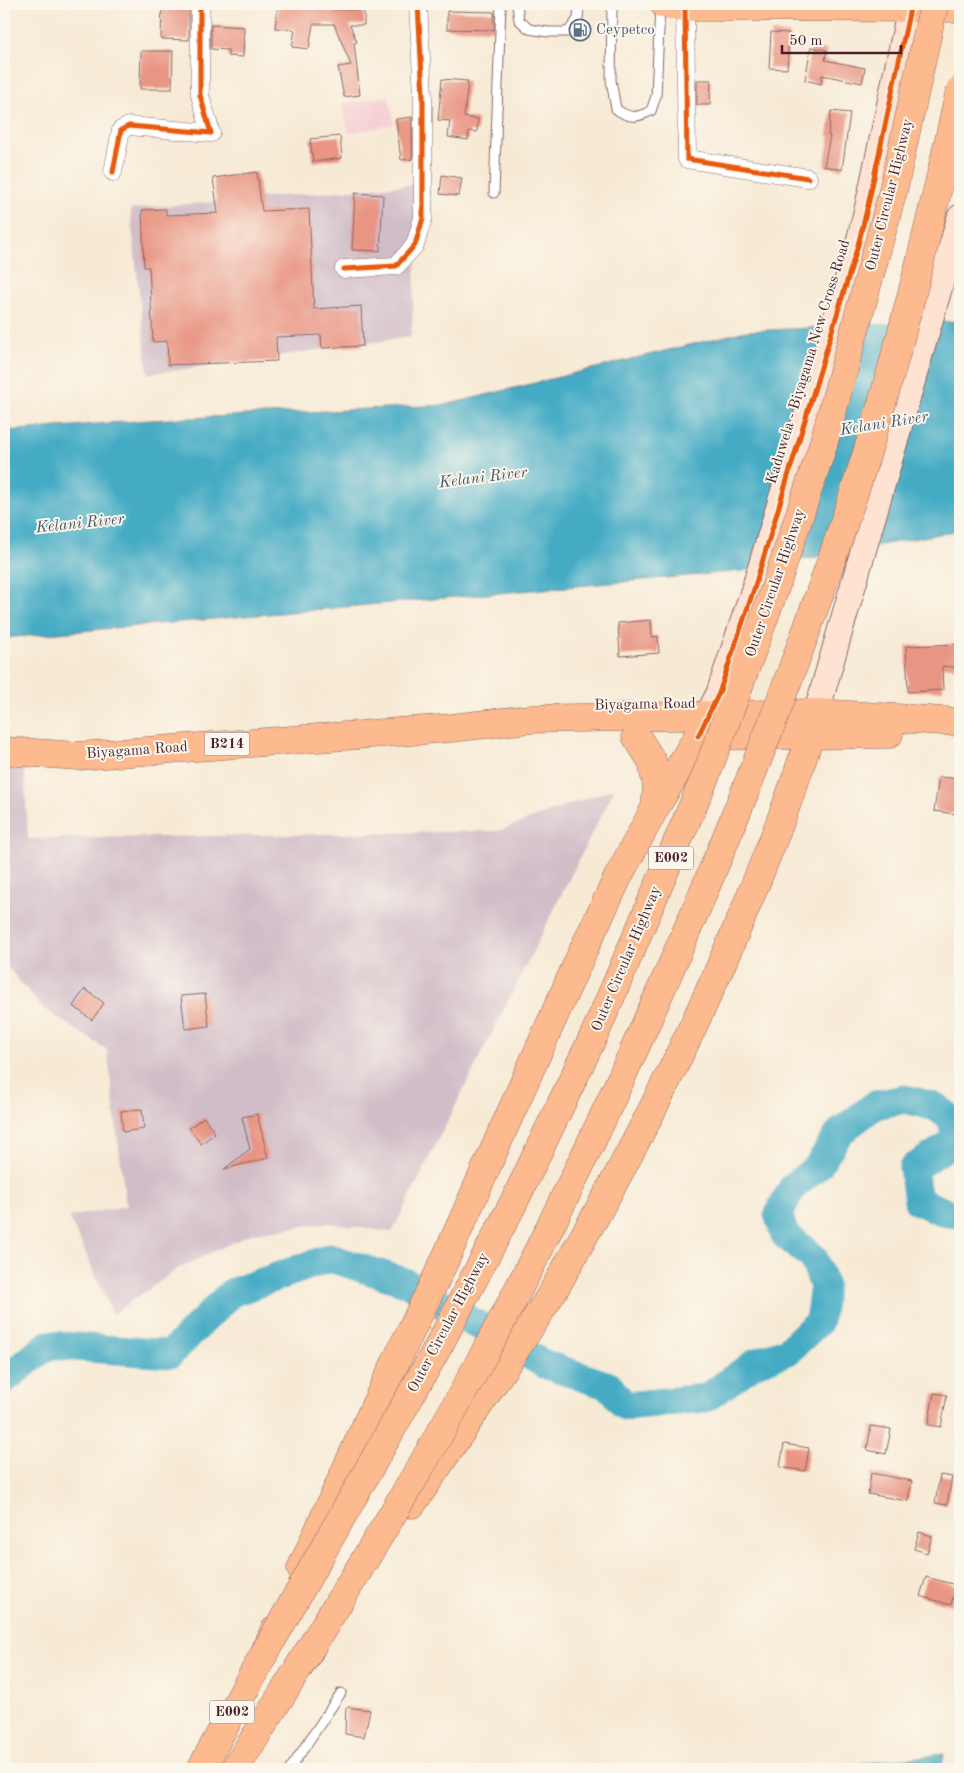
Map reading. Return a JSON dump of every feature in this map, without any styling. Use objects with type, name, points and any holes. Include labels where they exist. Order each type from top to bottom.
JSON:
[{"type":"main road","points":[[670,5],[918,5],[960,8]]},
{"type":"main road","name":"Outer Circular Highway","points":[[200,1769],[438,1347],[515,1200],[600,1022],[706,775],[775,588],[823,445],[893,191],[918,5]]},
{"type":"main road","name":"E002","points":[[235,1769],[418,1471],[478,1366],[553,1222],[641,1037],[728,837],[786,690],[866,455],[923,252],[960,90]]},
{"type":"main road","name":"Biyagama Road","points":[[4,751],[79,756],[451,728],[530,719],[703,726],[960,722]]},
{"type":"main road","points":[[297,1670],[451,1447],[553,1291],[620,1173],[664,1088],[713,985],[764,863],[796,779],[813,724]]},
{"type":"main road","name":"Biyagama Road","points":[[813,724],[905,734],[960,729]]},
{"type":"main road","points":[[264,1654],[327,1510],[444,1262],[587,942],[619,875],[655,808],[703,726]]},
{"type":"main road","name":"Biyagama Road","points":[[451,728],[532,736],[636,736],[703,726]]},
{"type":"main road","points":[[636,736],[652,761],[656,786],[655,808]]},
{"type":"street","points":[[113,172],[121,130],[129,126],[211,134],[200,95],[200,4]]},
{"type":"street","points":[[344,269],[396,266],[415,245],[423,218],[423,95],[418,4]]},
{"type":"street","points":[[670,5],[687,159],[808,178]]},
{"type":"street","name":"Kaduwela - Biyagama New Cross Road","points":[[703,726],[719,693],[754,589],[858,245],[918,5]]},
{"type":"street","points":[[813,724],[960,217]]},
{"type":"lane","points":[[494,193],[501,4]]},
{"type":"lane","points":[[517,4],[519,20],[529,29],[548,32],[568,32],[578,19],[578,4]]},
{"type":"lane","points":[[612,4],[611,80],[616,109],[625,115],[639,117],[651,111],[656,96],[670,5]]},
{"type":"lane","points":[[290,1769],[341,1693]]},
{"type":"shaded area","points":[[389,96],[394,124],[349,133],[342,104]]},
{"type":"shaded area","points":[[421,184],[411,337],[148,374],[130,209]]},
{"type":"shaded area","points":[[4,762],[24,762],[28,839],[498,831],[615,788],[392,1232],[327,1223],[253,1233],[179,1268],[113,1314],[69,1217],[126,1206],[107,1050],[43,1008],[4,963]]},
{"type":"water","name":"Kelani River","points":[[960,321],[960,530],[742,571],[4,638],[4,431],[150,420],[445,405],[746,331]]},
{"type":"water","points":[[944,1754],[941,1769],[839,1769],[839,1766]]},
{"type":"building","points":[[162,4],[189,4],[189,40],[161,39]]},
{"type":"building","points":[[278,4],[315,5],[315,9],[364,10],[364,25],[350,25],[357,42],[354,43],[360,95],[344,97],[338,67],[351,65],[334,24],[313,24],[309,49],[292,47],[295,30],[275,28]]},
{"type":"building","points":[[447,11],[494,12],[494,30],[447,29]]},
{"type":"building","points":[[211,25],[244,27],[243,57],[228,56],[228,50],[211,49]]},
{"type":"building","points":[[771,32],[789,33],[787,69],[769,68]]},
{"type":"building","points":[[811,47],[827,50],[825,60],[865,68],[862,83],[822,75],[821,84],[805,80]]},
{"type":"building","points":[[141,51],[173,51],[172,89],[140,89]]},
{"type":"building","points":[[442,79],[468,81],[464,117],[478,119],[477,132],[469,131],[468,140],[448,137],[450,121],[438,120]]},
{"type":"building","points":[[697,80],[711,80],[710,105],[697,105]]},
{"type":"building","points":[[831,111],[850,113],[842,170],[824,166],[830,136],[828,136]]},
{"type":"building","points":[[412,117],[412,159],[401,160],[396,119]]},
{"type":"building","points":[[340,136],[342,158],[313,162],[310,139]]},
{"type":"building","points":[[257,172],[262,211],[309,209],[314,309],[361,306],[363,346],[322,348],[321,335],[276,337],[277,361],[168,365],[167,341],[153,342],[149,267],[144,267],[142,210],[166,209],[166,215],[218,213],[213,178]]},
{"type":"building","points":[[442,175],[462,178],[459,196],[440,194]]},
{"type":"building","points":[[355,193],[383,195],[380,251],[352,250]]},
{"type":"building","points":[[651,620],[652,637],[658,636],[659,653],[620,656],[618,623]]},
{"type":"building","points":[[960,644],[960,668],[942,666],[943,690],[908,692],[906,646]]},
{"type":"building","points":[[939,777],[960,779],[955,814],[934,811]]},
{"type":"building","points":[[85,989],[104,1003],[92,1020],[73,1006]]},
{"type":"building","points":[[205,994],[209,1026],[185,1029],[181,996]]},
{"type":"building","points":[[142,1109],[144,1129],[123,1132],[121,1111]]},
{"type":"building","points":[[257,1114],[268,1158],[224,1169],[250,1149],[242,1117]]},
{"type":"building","points":[[204,1117],[215,1133],[201,1144],[189,1128]]},
{"type":"building","points":[[934,1393],[947,1395],[941,1427],[928,1425]]},
{"type":"building","points":[[871,1426],[891,1429],[886,1454],[867,1450]]},
{"type":"building","points":[[784,1444],[809,1448],[805,1471],[780,1467]]},
{"type":"building","points":[[871,1473],[912,1481],[908,1501],[868,1494]]},
{"type":"building","points":[[940,1475],[952,1477],[947,1505],[935,1503]]},
{"type":"building","points":[[919,1532],[932,1536],[927,1553],[914,1549]]},
{"type":"building","points":[[926,1577],[956,1585],[951,1605],[920,1596]]},
{"type":"building","points":[[346,1707],[370,1710],[364,1737],[345,1734]]},
{"type":"waterway","points":[[4,1380],[48,1345],[170,1354],[231,1293],[330,1258],[405,1282],[544,1364],[609,1386],[625,1406],[706,1398],[755,1363],[788,1351],[819,1321],[824,1286],[813,1257],[785,1235],[778,1214],[793,1187],[818,1166],[840,1132],[875,1105],[905,1099],[936,1107],[952,1119],[956,1141],[913,1168],[918,1201],[947,1213],[960,1214]]},
{"type":"cycle path","points":[[113,172],[121,130],[129,126],[211,133],[200,95],[200,4]]},
{"type":"cycle path","points":[[344,269],[396,266],[415,245],[423,218],[423,95],[418,4]]},
{"type":"cycle path","points":[[698,736],[719,693],[754,589],[858,245],[911,4]]},
{"type":"cycle path","points":[[685,7],[687,159],[808,178]]},
{"type":"place","name":"Ceypetco","points":[[580,30]]}]
